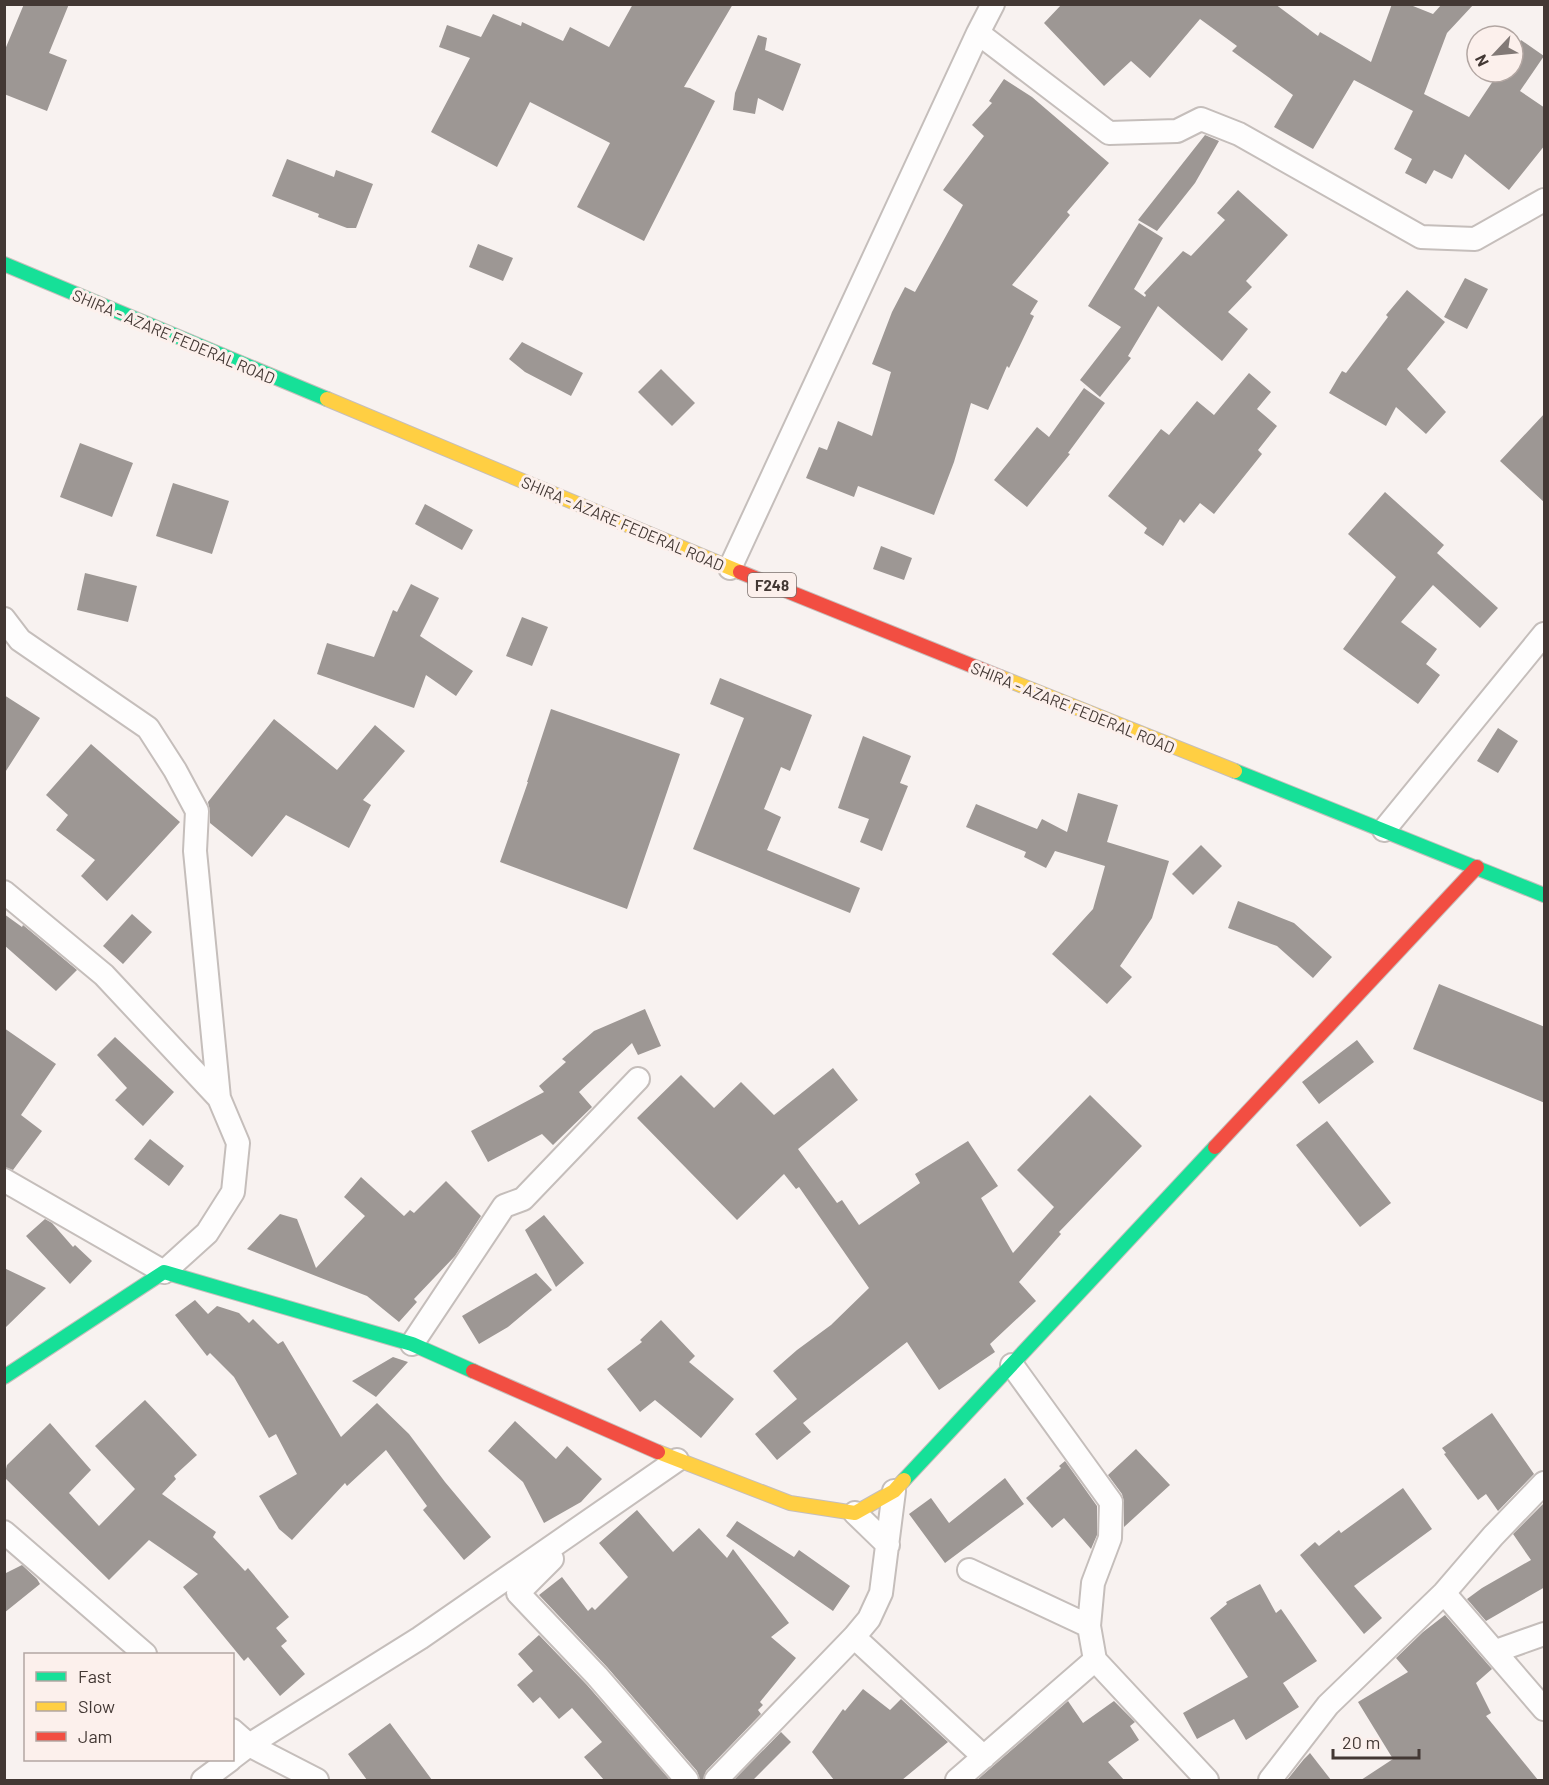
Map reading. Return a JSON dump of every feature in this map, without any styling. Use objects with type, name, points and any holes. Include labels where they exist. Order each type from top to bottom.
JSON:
[{"type":"street","points":[[730,568],[993,4]]},
{"type":"street","points":[[978,33],[1109,133],[1177,131],[1201,119],[1239,134],[1422,237],[1475,239],[1545,200]]},
{"type":"street","name":"SHIRA - AZARE FEDERAL ROAD","points":[[4,264],[730,568],[1545,895]]},
{"type":"street","points":[[4,619],[20,640],[148,728],[175,770],[197,811],[195,851],[219,1098],[238,1143],[233,1192],[207,1233],[164,1272],[4,1377]]},
{"type":"street","points":[[1384,830],[1545,634]]},
{"type":"street","points":[[855,1513],[894,1491],[1477,867]]},
{"type":"street","points":[[4,892],[104,975],[219,1098]]},
{"type":"street","points":[[412,1344],[504,1206],[523,1199],[638,1079]]},
{"type":"street","points":[[4,1180],[164,1272],[412,1344],[677,1460],[790,1503],[855,1513],[888,1545]]},
{"type":"street","points":[[1012,1365],[1111,1502],[1110,1538],[1093,1583],[1089,1626],[1095,1660],[1206,1780]]},
{"type":"street","points":[[236,1748],[420,1638],[677,1460]]},
{"type":"street","points":[[1270,1780],[1328,1706],[1444,1593],[1493,1536],[1545,1483]]},
{"type":"street","points":[[716,1780],[869,1619],[881,1593],[894,1491]]},
{"type":"street","points":[[589,1521],[518,1593],[597,1676],[687,1780]]},
{"type":"street","points":[[4,1532],[145,1653]]},
{"type":"street","points":[[969,1570],[1089,1626]]},
{"type":"street","points":[[1444,1593],[1545,1709]]},
{"type":"street","points":[[1496,1651],[1545,1634]]},
{"type":"street","points":[[854,1637],[984,1757]]},
{"type":"street","points":[[957,1780],[1095,1660]]},
{"type":"street","points":[[236,1748],[317,1780]]},
{"type":"street","points":[[203,1780],[223,1761]]},
{"type":"building","points":[[24,4],[69,4],[49,53],[67,60],[47,111],[4,94],[4,52]]},
{"type":"building","points":[[633,4],[733,4],[684,87],[715,101],[644,241],[577,207],[610,143],[530,102],[497,167],[431,132],[470,58],[439,47],[447,25],[481,37],[493,14],[521,26],[522,22],[563,41],[570,27],[609,47]]},
{"type":"building","points":[[1062,4],[1275,4],[1318,36],[1320,32],[1371,62],[1392,4],[1408,4],[1433,14],[1442,4],[1474,4],[1447,33],[1424,94],[1469,117],[1491,84],[1525,84],[1520,91],[1545,108],[1545,145],[1509,190],[1465,154],[1452,179],[1434,170],[1426,184],[1405,173],[1412,159],[1394,149],[1413,111],[1354,80],[1313,149],[1274,127],[1293,95],[1232,51],[1237,46],[1200,19],[1150,78],[1131,61],[1104,86],[1044,23]]},
{"type":"building","points":[[758,35],[767,38],[765,50],[801,64],[783,111],[758,98],[755,114],[733,110],[735,93]]},
{"type":"building","points":[[1525,43],[1544,56],[1525,84]]},
{"type":"building","points":[[1004,79],[1032,97],[1109,163],[1067,212],[1070,215],[1012,285],[1038,301],[1030,314],[1034,316],[1009,368],[1007,366],[988,410],[971,403],[954,462],[934,515],[858,486],[854,497],[806,478],[819,447],[827,450],[838,421],[872,436],[891,372],[872,364],[892,312],[905,287],[915,292],[963,205],[943,190],[984,136],[972,125],[992,103],[989,101]]},
{"type":"building","points":[[1205,135],[1219,141],[1195,183],[1157,231],[1138,220]]},
{"type":"building","points":[[287,159],[334,177],[336,170],[373,184],[356,228],[347,228],[318,217],[319,214],[272,196]]},
{"type":"building","points":[[1238,190],[1288,235],[1246,281],[1252,287],[1228,312],[1248,329],[1222,361],[1158,306],[1128,356],[1131,358],[1100,397],[1080,380],[1121,327],[1088,306],[1139,223],[1163,238],[1134,289],[1145,297],[1144,293],[1183,251],[1191,256],[1225,220],[1217,213]]},
{"type":"building","points":[[478,244],[513,258],[503,281],[469,267]]},
{"type":"building","points":[[1465,278],[1488,289],[1467,329],[1444,317]]},
{"type":"building","points":[[1407,290],[1445,322],[1407,369],[1446,412],[1426,434],[1396,407],[1386,426],[1329,393],[1342,371],[1346,373],[1388,317],[1386,315]]},
{"type":"building","points":[[522,342],[583,373],[571,396],[525,372],[509,359]]},
{"type":"building","points":[[661,369],[695,403],[672,426],[638,392]]},
{"type":"building","points":[[1249,373],[1271,392],[1257,409],[1277,426],[1258,450],[1262,454],[1214,514],[1200,503],[1184,523],[1180,519],[1163,546],[1144,533],[1147,528],[1108,496],[1161,429],[1169,435],[1197,401],[1214,415]]},
{"type":"building","points":[[1084,388],[1105,403],[1068,453],[1070,454],[1027,507],[994,480],[1037,427],[1049,437]]},
{"type":"building","points":[[1545,413],[1545,503],[1500,461]]},
{"type":"building","points":[[80,443],[133,463],[112,517],[60,497]]},
{"type":"building","points":[[173,483],[229,501],[212,554],[156,536]]},
{"type":"building","points":[[1385,492],[1444,545],[1437,553],[1498,608],[1480,628],[1433,585],[1401,622],[1437,649],[1426,664],[1440,675],[1418,704],[1343,649],[1396,577],[1348,534]]},
{"type":"building","points":[[425,504],[473,530],[462,550],[415,524]]},
{"type":"building","points":[[881,546],[912,558],[904,580],[873,569]]},
{"type":"building","points":[[85,573],[137,586],[128,622],[77,610]]},
{"type":"building","points":[[411,584],[439,598],[420,636],[473,671],[456,696],[426,675],[414,708],[317,674],[327,643],[374,657],[393,610],[397,612]]},
{"type":"building","points":[[522,617],[548,627],[532,666],[506,656]]},
{"type":"building","points":[[720,678],[812,715],[790,771],[781,767],[764,809],[781,817],[767,850],[860,888],[850,913],[693,849],[744,718],[710,704]]},
{"type":"building","points":[[4,695],[40,718],[4,774]]},
{"type":"building","points":[[551,709],[680,754],[627,909],[500,862]]},
{"type":"building","points":[[274,719],[337,770],[375,725],[405,751],[363,800],[371,805],[349,848],[286,815],[252,857],[210,823],[208,802]]},
{"type":"building","points":[[1498,728],[1518,741],[1498,773],[1477,761]]},
{"type":"building","points":[[863,736],[911,756],[900,783],[908,786],[882,851],[860,842],[869,819],[838,808]]},
{"type":"building","points":[[91,744],[180,822],[107,901],[81,876],[95,860],[56,830],[68,815],[46,795]]},
{"type":"building","points":[[1078,793],[1118,805],[1107,842],[1169,861],[1152,918],[1120,966],[1132,977],[1107,1004],[1052,954],[1093,909],[1105,866],[1055,851],[1046,868],[1024,857],[1026,852],[966,827],[976,804],[1037,829],[1042,819],[1067,832]]},
{"type":"building","points":[[1201,845],[1222,866],[1193,895],[1172,874]]},
{"type":"building","points":[[1238,901],[1294,923],[1332,957],[1313,978],[1277,946],[1228,928]]},
{"type":"building","points":[[4,914],[22,927],[23,925],[77,970],[56,991],[4,945]]},
{"type":"building","points":[[132,914],[152,932],[123,964],[103,946]]},
{"type":"building","points":[[1439,984],[1545,1027],[1545,1103],[1413,1049]]},
{"type":"building","points":[[645,1009],[661,1046],[638,1055],[632,1043],[579,1092],[592,1107],[553,1145],[542,1134],[488,1162],[471,1131],[544,1092],[539,1086],[566,1062],[562,1059],[594,1031]]},
{"type":"building","points":[[4,1028],[56,1064],[21,1115],[42,1131],[13,1170],[4,1167]]},
{"type":"building","points":[[115,1037],[174,1092],[143,1126],[115,1100],[127,1088],[97,1055]]},
{"type":"building","points":[[1357,1040],[1374,1062],[1319,1104],[1302,1082]]},
{"type":"building","points":[[833,1068],[858,1100],[798,1149],[837,1203],[842,1200],[859,1225],[920,1183],[915,1174],[968,1141],[998,1186],[981,1198],[1013,1253],[1054,1207],[1017,1170],[1090,1095],[1142,1146],[1059,1232],[1061,1234],[1019,1282],[1036,1301],[990,1344],[995,1352],[939,1390],[907,1342],[803,1423],[811,1432],[777,1460],[755,1434],[797,1399],[773,1371],[831,1325],[869,1288],[799,1187],[796,1189],[784,1174],[737,1220],[637,1118],[681,1075],[714,1108],[741,1082],[774,1115]]},
{"type":"building","points":[[1327,1121],[1391,1203],[1360,1227],[1296,1145]]},
{"type":"building","points":[[150,1139],[184,1166],[169,1186],[134,1159]]},
{"type":"building","points":[[361,1177],[404,1216],[410,1210],[414,1213],[446,1181],[481,1216],[455,1256],[414,1299],[417,1302],[399,1322],[367,1296],[247,1249],[280,1214],[297,1219],[316,1268],[365,1216],[344,1197]]},
{"type":"building","points":[[544,1215],[584,1263],[556,1287],[525,1230]]},
{"type":"building","points":[[45,1219],[52,1223],[73,1247],[75,1245],[92,1261],[70,1284],[26,1236]]},
{"type":"building","points":[[4,1268],[46,1288],[4,1329]]},
{"type":"building","points":[[536,1273],[552,1290],[508,1327],[479,1344],[462,1316]]},
{"type":"building","points":[[195,1300],[208,1314],[217,1306],[239,1313],[249,1323],[253,1319],[278,1344],[283,1341],[341,1437],[377,1403],[409,1434],[491,1537],[464,1560],[423,1510],[427,1506],[386,1450],[347,1486],[345,1483],[292,1540],[279,1529],[259,1496],[297,1474],[276,1434],[269,1438],[234,1377],[210,1353],[207,1356],[175,1315]]},
{"type":"building","points":[[661,1320],[695,1356],[689,1362],[734,1399],[701,1438],[655,1400],[640,1412],[607,1369],[642,1342],[640,1340]]},
{"type":"building","points":[[393,1357],[408,1362],[376,1397],[352,1381]]},
{"type":"building","points":[[145,1400],[197,1455],[174,1476],[176,1479],[162,1494],[216,1532],[213,1537],[245,1571],[248,1568],[289,1617],[276,1628],[287,1641],[281,1646],[305,1674],[280,1696],[248,1657],[244,1661],[183,1587],[198,1574],[149,1540],[109,1580],[4,1477],[7,1465],[50,1423],[91,1470],[69,1493],[99,1526],[135,1489],[95,1446]]},
{"type":"building","points":[[1492,1413],[1534,1474],[1498,1511],[1486,1494],[1478,1500],[1442,1448]]},
{"type":"building","points":[[515,1421],[556,1459],[567,1446],[602,1479],[581,1502],[544,1523],[523,1482],[488,1451]]},
{"type":"building","points":[[1136,1449],[1170,1485],[1124,1527],[1122,1494],[1108,1475]]},
{"type":"building","points":[[1065,1461],[1097,1506],[1097,1535],[1091,1549],[1064,1518],[1052,1528],[1026,1498],[1061,1468],[1059,1466]]},
{"type":"building","points":[[1005,1478],[1024,1504],[945,1563],[909,1514],[931,1498],[949,1523]]},
{"type":"building","points":[[1403,1488],[1432,1529],[1354,1586],[1382,1618],[1364,1634],[1300,1555],[1315,1542],[1319,1546],[1339,1530],[1341,1533]]},
{"type":"building","points":[[1545,1502],[1545,1587],[1486,1621],[1467,1599],[1531,1560],[1513,1534]]},
{"type":"building","points":[[637,1510],[673,1552],[699,1528],[727,1558],[733,1549],[789,1623],[771,1637],[796,1658],[760,1702],[763,1705],[758,1710],[761,1714],[706,1771],[703,1780],[700,1780],[697,1771],[607,1667],[539,1595],[562,1577],[588,1611],[592,1607],[595,1610],[628,1577],[599,1543]]},
{"type":"building","points":[[737,1521],[794,1557],[799,1550],[850,1586],[833,1611],[726,1536]]},
{"type":"building","points":[[22,1565],[40,1584],[4,1613],[4,1574]]},
{"type":"building","points":[[1260,1584],[1276,1613],[1281,1609],[1317,1661],[1283,1683],[1299,1707],[1246,1740],[1234,1719],[1197,1739],[1183,1713],[1248,1677],[1210,1618],[1227,1604],[1226,1602]]},
{"type":"building","points":[[1445,1615],[1492,1669],[1476,1683],[1491,1713],[1486,1716],[1538,1780],[1361,1780],[1393,1759],[1358,1702],[1408,1672],[1396,1658]]},
{"type":"building","points":[[539,1635],[587,1685],[670,1780],[604,1780],[584,1757],[602,1742],[572,1708],[559,1719],[540,1697],[533,1703],[517,1685],[533,1671],[518,1654]]},
{"type":"building","points":[[863,1689],[890,1710],[901,1699],[948,1742],[902,1780],[834,1780],[812,1752],[843,1709],[845,1711]]},
{"type":"building","points":[[1068,1701],[1083,1723],[1114,1701],[1135,1722],[1130,1726],[1139,1740],[1108,1762],[1124,1780],[977,1780]]},
{"type":"building","points":[[390,1723],[432,1780],[367,1780],[348,1754]]},
{"type":"building","points":[[781,1732],[791,1742],[753,1780],[734,1780]]},
{"type":"building","points":[[1310,1753],[1331,1780],[1287,1780],[1304,1759]]},
{"type":"traffic: fast","points":[[4,264],[327,399]]},
{"type":"traffic: fast","points":[[1235,771],[1544,895]]},
{"type":"traffic: fast","points":[[904,1480],[1215,1147]]},
{"type":"traffic: fast","points":[[4,1377],[164,1272],[412,1344],[473,1371]]},
{"type":"traffic: slow","points":[[327,399],[740,572]]},
{"type":"traffic: slow","points":[[1000,677],[1235,771]]},
{"type":"traffic: slow","points":[[658,1452],[790,1503],[855,1513],[894,1491],[904,1480]]},
{"type":"traffic: jam","points":[[740,572],[1000,677]]},
{"type":"traffic: jam","points":[[1215,1147],[1477,867]]},
{"type":"traffic: jam","points":[[473,1371],[658,1452]]}]
